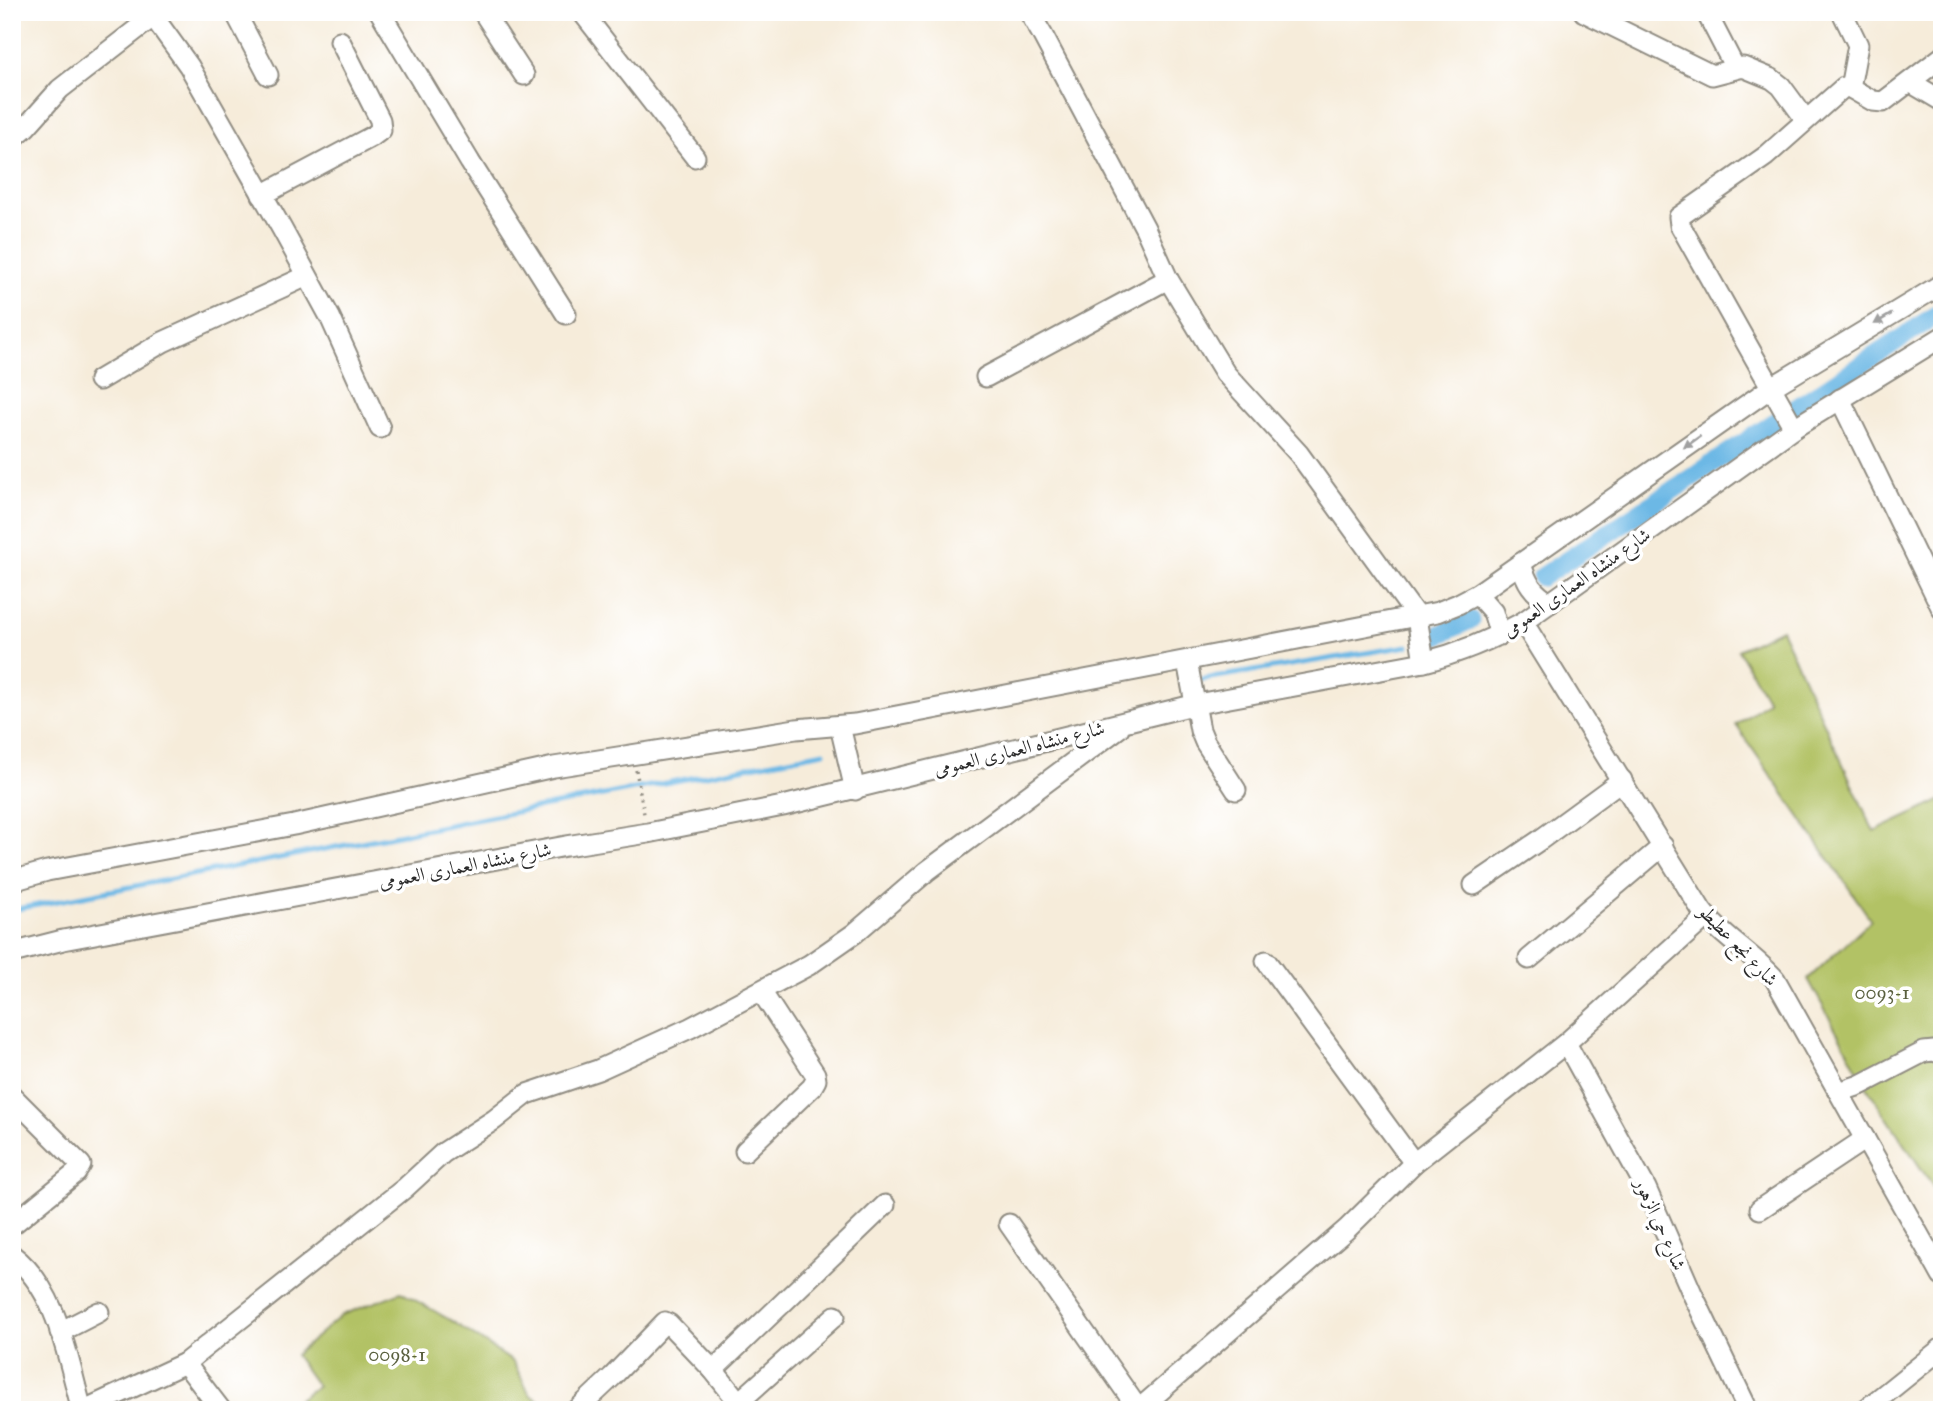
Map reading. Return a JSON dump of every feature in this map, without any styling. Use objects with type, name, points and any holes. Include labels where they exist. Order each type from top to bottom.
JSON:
[{"type":"street","points":[[235,12],[268,75]]},
{"type":"street","points":[[380,12],[470,163],[566,314]]},
{"type":"street","points":[[483,12],[524,75]]},
{"type":"street","points":[[582,12],[695,157]]},
{"type":"street","points":[[1029,12],[1145,228],[1168,279],[1225,373],[1298,454],[1417,617],[1424,662]]},
{"type":"street","points":[[1584,12],[1712,75],[1743,67],[1779,83],[1805,120]]},
{"type":"street","points":[[1706,12],[1735,68]]},
{"type":"street","points":[[1842,12],[1858,45],[1850,88]]},
{"type":"street","points":[[12,139],[60,89],[156,14],[190,66],[330,317],[380,428]]},
{"type":"street","points":[[262,195],[381,130],[380,120],[340,41]]},
{"type":"street","points":[[1794,428],[1679,221],[1682,214],[1766,156],[1841,88],[1847,86],[1872,102],[1888,100],[1942,57]]},
{"type":"street","points":[[1910,82],[1942,101]]},
{"type":"street","points":[[99,380],[163,342],[307,276]]},
{"type":"street","points":[[986,377],[1168,279]]},
{"type":"street","points":[[12,881],[47,871],[294,825],[554,767],[796,729],[840,726],[1417,617],[1448,608],[1477,594],[1772,387],[1942,284]]},
{"type":"street","name":"شارع منشاه العمارى العمومى","points":[[12,953],[76,938],[711,821],[855,790],[1197,704],[1424,662],[1463,651],[1523,622],[1794,428],[1942,337]]},
{"type":"street","points":[[1840,399],[1942,609]]},
{"type":"street","points":[[1521,563],[1530,587],[1550,603]]},
{"type":"street","points":[[1477,594],[1493,612],[1500,635]]},
{"type":"street","name":"شارع نجع عطيطو","points":[[1523,622],[1706,917],[1775,979],[1942,1276]]},
{"type":"street","points":[[1187,661],[1200,730],[1236,790]]},
{"type":"street","points":[[12,1255],[25,1266],[45,1293],[54,1312],[83,1410],[185,1363],[405,1188],[443,1153],[494,1120],[527,1094],[598,1070],[690,1028],[809,965],[844,941],[927,871],[1127,721]]},
{"type":"street","points":[[840,726],[855,790]]},
{"type":"street","points":[[1474,885],[1622,780]]},
{"type":"street","points":[[1529,959],[1663,846]]},
{"type":"street","points":[[1009,1224],[1138,1410],[1347,1229],[1414,1163],[1566,1043],[1706,917]]},
{"type":"street","points":[[1266,961],[1414,1163]]},
{"type":"street","points":[[745,1151],[812,1087],[816,1080],[815,1074],[761,991]]},
{"type":"street","name":"شارع حي الزهور","points":[[1566,1043],[1646,1188],[1748,1410]]},
{"type":"street","points":[[1839,1092],[1860,1085],[1924,1052],[1942,1054]]},
{"type":"street","points":[[12,1096],[41,1122],[81,1165],[76,1173],[12,1225]]},
{"type":"street","points":[[1760,1209],[1865,1139]]},
{"type":"street","points":[[713,1370],[885,1205]]},
{"type":"street","points":[[60,1332],[99,1312]]},
{"type":"street","points":[[577,1410],[665,1322],[713,1370],[742,1406],[835,1316]]},
{"type":"street","points":[[1865,1410],[1942,1348]]},
{"type":"street","points":[[185,1363],[221,1410]]},
{"type":"path","points":[[635,767],[644,812]]},
{"type":"green space","name":"0093-1","points":[[1781,629],[1874,832],[1942,800],[1942,1200],[1870,1092],[1808,979],[1871,920],[1736,725],[1768,701],[1738,650]]},
{"type":"green space","name":"0098-1","points":[[401,1292],[452,1321],[513,1362],[530,1395],[554,1410],[309,1410],[299,1399],[317,1386],[295,1355],[342,1315]]},
{"type":"waterway","points":[[1542,577],[1942,311]]},
{"type":"waterway","points":[[1428,640],[1470,620]]},
{"type":"waterway","points":[[1198,680],[1408,646]]},
{"type":"waterway","points":[[12,910],[824,752]]}]
